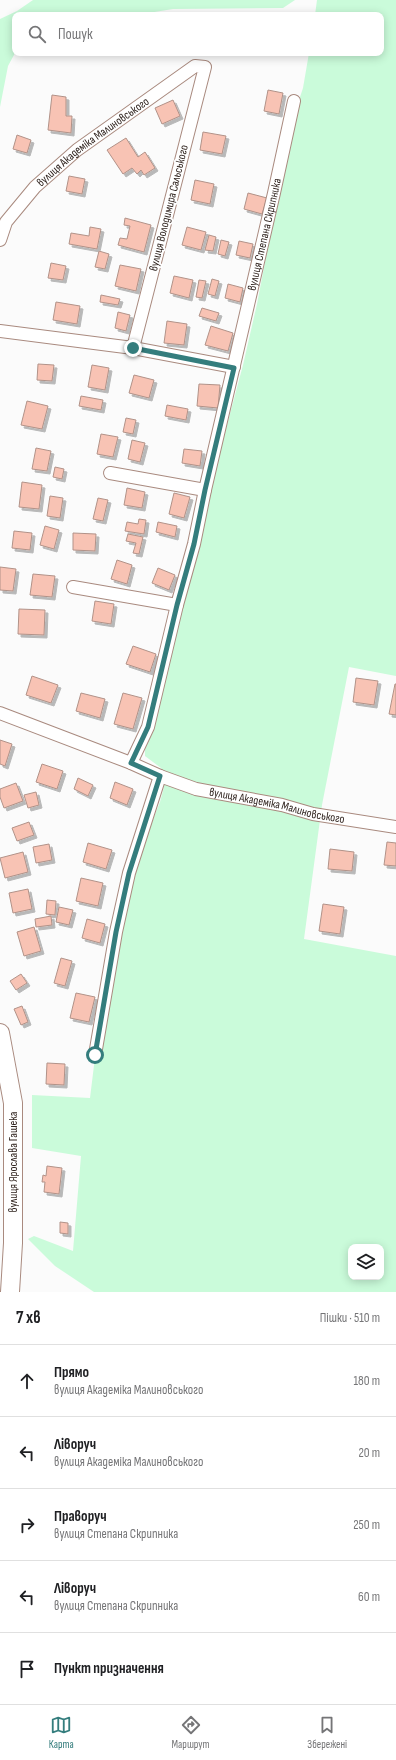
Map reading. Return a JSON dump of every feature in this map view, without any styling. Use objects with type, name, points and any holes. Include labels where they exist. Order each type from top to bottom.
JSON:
[{"type":"main road","name":"вулиця Ярослава Гашека","points":[[0,1033],[13,1103],[13,1242],[6,1290]]},
{"type":"street","name":"вулиця Академіка Малиновського","points":[[0,240],[6,222],[35,187],[77,150],[195,66],[204,67]]},
{"type":"street","name":"вулиця Володимира Сальського","points":[[133,348],[204,67]]},
{"type":"street","name":"вулиця Степана Скрипника","points":[[131,763],[148,727],[177,605],[194,544],[294,101]]},
{"type":"street","points":[[0,331],[133,348],[234,368]]},
{"type":"street","points":[[110,473],[205,490]]},
{"type":"street","points":[[73,587],[177,605]]},
{"type":"street","name":"вулиця Академіка Малиновського","points":[[0,713],[196,789],[282,804],[313,814],[396,827]]},
{"type":"street","points":[[95,1055],[116,932],[129,873],[160,776]]},
{"type":"green space","points":[[33,0],[295,0],[283,8],[173,9],[154,12],[15,12]]},
{"type":"green space","points":[[317,0],[396,0],[396,676],[349,667],[322,805],[304,939],[396,956],[396,1292],[94,1292],[55,1266],[28,1239],[34,1236],[73,1251],[81,1156],[32,1148],[32,1095],[90,1098],[97,1041],[109,1000],[120,947],[126,903],[142,847],[160,802],[164,787],[164,777],[161,768],[145,756],[145,742],[183,608],[215,470],[243,365],[257,304],[292,121],[303,88],[308,56],[384,56],[384,12],[315,12]]},
{"type":"green space","points":[[12,13],[12,56],[13,56],[8,66],[0,107],[0,19]]},
{"type":"building","points":[[268,90],[283,93],[279,114],[264,111]]},
{"type":"building","points":[[52,95],[66,97],[66,116],[72,116],[71,133],[48,130]]},
{"type":"building","points":[[173,100],[180,116],[162,124],[155,108]]},
{"type":"building","points":[[203,132],[226,136],[222,154],[200,150]]},
{"type":"building","points":[[17,135],[31,140],[27,153],[13,149]]},
{"type":"building","points":[[126,138],[138,157],[145,152],[155,168],[144,175],[141,170],[137,174],[132,168],[123,174],[107,150]]},
{"type":"building","points":[[69,176],[85,179],[82,194],[66,191]]},
{"type":"building","points":[[195,180],[214,184],[210,204],[191,200]]},
{"type":"building","points":[[248,193],[267,198],[262,214],[244,209]]},
{"type":"building","points":[[125,218],[151,225],[144,252],[118,245],[120,238],[127,239],[130,226],[124,225]]},
{"type":"building","points":[[90,227],[101,229],[97,249],[69,244],[71,233],[89,236]]},
{"type":"building","points":[[187,227],[206,232],[201,250],[182,245]]},
{"type":"building","points":[[209,235],[216,237],[213,251],[205,250]]},
{"type":"building","points":[[221,240],[229,242],[225,256],[218,254]]},
{"type":"building","points":[[239,241],[253,244],[250,258],[236,255]]},
{"type":"building","points":[[99,251],[109,254],[105,269],[95,267]]},
{"type":"building","points":[[51,263],[66,266],[63,280],[48,278]]},
{"type":"building","points":[[120,265],[141,269],[136,291],[115,286]]},
{"type":"building","points":[[174,276],[193,280],[189,298],[170,293]]},
{"type":"building","points":[[212,279],[219,281],[215,296],[208,294]]},
{"type":"building","points":[[199,280],[206,281],[202,298],[196,297]]},
{"type":"building","points":[[228,284],[243,288],[240,302],[225,298]]},
{"type":"building","points":[[101,295],[120,299],[118,305],[100,302]]},
{"type":"building","points":[[56,302],[80,306],[77,324],[53,320]]},
{"type":"building","points":[[202,308],[219,313],[216,321],[199,316]]},
{"type":"building","points":[[118,312],[130,315],[126,331],[115,328]]},
{"type":"building","points":[[167,321],[187,324],[184,345],[164,343]]},
{"type":"building","points":[[211,326],[233,333],[228,351],[205,345]]},
{"type":"building","points":[[38,364],[54,365],[52,381],[37,380]]},
{"type":"building","points":[[92,365],[109,368],[105,390],[88,387]]},
{"type":"building","points":[[134,375],[154,380],[149,398],[129,393]]},
{"type":"building","points":[[199,384],[220,385],[218,408],[197,406]]},
{"type":"building","points":[[81,396],[103,400],[101,410],[79,406]]},
{"type":"building","points":[[27,401],[48,406],[42,429],[21,425]]},
{"type":"building","points":[[167,405],[188,409],[186,420],[165,416]]},
{"type":"building","points":[[126,418],[136,420],[133,434],[123,432]]},
{"type":"building","points":[[101,434],[118,437],[113,457],[97,454]]},
{"type":"building","points":[[132,440],[145,443],[140,462],[128,459]]},
{"type":"building","points":[[36,448],[51,451],[47,471],[32,469]]},
{"type":"building","points":[[184,449],[202,451],[200,466],[182,463]]},
{"type":"building","points":[[55,467],[64,469],[62,479],[53,477]]},
{"type":"building","points":[[22,482],[42,485],[39,509],[19,507]]},
{"type":"building","points":[[127,488],[145,492],[142,508],[124,505]]},
{"type":"building","points":[[174,493],[190,497],[184,518],[169,514]]},
{"type":"building","points":[[50,496],[63,498],[60,518],[47,516]]},
{"type":"building","points":[[98,498],[108,500],[103,521],[93,519]]},
{"type":"building","points":[[139,519],[146,520],[144,534],[125,531],[127,522],[138,524]]},
{"type":"building","points":[[158,522],[177,526],[175,537],[156,532]]},
{"type":"building","points":[[45,526],[59,530],[54,549],[40,545]]},
{"type":"building","points":[[14,531],[32,533],[30,550],[12,548]]},
{"type":"building","points":[[73,533],[96,534],[95,551],[73,550]]},
{"type":"building","points":[[128,534],[143,537],[139,554],[133,553],[136,543],[126,541]]},
{"type":"building","points":[[117,560],[132,565],[127,584],[111,579]]},
{"type":"building","points":[[0,567],[16,569],[13,591],[0,590]]},
{"type":"building","points":[[158,568],[175,575],[169,590],[152,583]]},
{"type":"building","points":[[33,574],[55,576],[52,597],[30,595]]},
{"type":"building","points":[[95,601],[114,604],[111,624],[92,621]]},
{"type":"building","points":[[19,609],[45,610],[44,635],[18,634]]},
{"type":"building","points":[[133,646],[156,654],[150,672],[126,664]]},
{"type":"building","points":[[32,676],[58,685],[51,703],[26,695]]},
{"type":"building","points":[[356,678],[378,681],[374,705],[353,702]]},
{"type":"building","points":[[396,684],[396,715],[389,714]]},
{"type":"building","points":[[81,693],[105,699],[100,718],[76,711]]},
{"type":"building","points":[[123,693],[142,698],[133,729],[114,724]]},
{"type":"building","points":[[0,740],[12,744],[5,766],[0,764]]},
{"type":"building","points":[[42,764],[63,771],[57,789],[36,782]]},
{"type":"building","points":[[78,778],[93,785],[88,796],[74,789]]},
{"type":"building","points":[[115,782],[133,789],[127,805],[110,798]]},
{"type":"building","points":[[16,783],[23,801],[4,808],[0,797],[0,789]]},
{"type":"building","points":[[36,792],[39,805],[28,808],[24,795]]},
{"type":"building","points":[[29,822],[34,835],[17,841],[12,828]]},
{"type":"building","points":[[387,842],[396,843],[396,866],[384,865]]},
{"type":"building","points":[[88,843],[112,850],[106,869],[83,862]]},
{"type":"building","points":[[49,844],[52,860],[36,863],[33,847]]},
{"type":"building","points":[[330,849],[354,852],[352,871],[328,869]]},
{"type":"building","points":[[23,852],[28,872],[5,878],[0,858]]},
{"type":"building","points":[[81,878],[103,883],[98,906],[76,901]]},
{"type":"building","points":[[28,889],[32,909],[13,913],[9,893]]},
{"type":"building","points":[[47,900],[56,901],[55,915],[46,914]]},
{"type":"building","points":[[323,904],[344,907],[340,934],[319,931]]},
{"type":"building","points":[[59,907],[73,910],[69,925],[56,922]]},
{"type":"building","points":[[51,916],[52,925],[36,927],[35,919]]},
{"type":"building","points":[[87,919],[105,924],[100,943],[82,938]]},
{"type":"building","points":[[34,927],[41,951],[24,956],[17,932]]},
{"type":"building","points":[[61,958],[72,961],[65,986],[54,983]]},
{"type":"building","points":[[21,974],[27,983],[16,990],[10,981]]},
{"type":"building","points":[[76,993],[95,997],[89,1022],[70,1018]]},
{"type":"building","points":[[22,1006],[28,1022],[21,1025],[14,1009]]},
{"type":"building","points":[[47,1063],[65,1064],[64,1085],[46,1084]]},
{"type":"building","points":[[47,1166],[62,1168],[59,1194],[44,1192],[45,1182],[42,1182],[43,1175],[46,1176]]},
{"type":"building","points":[[60,1222],[68,1223],[68,1234],[60,1233]]},
{"type":"route","points":[[95,1055],[116,932],[129,873],[160,776],[131,763],[148,727],[161,668],[194,544],[205,490],[234,368],[133,348]]}]
